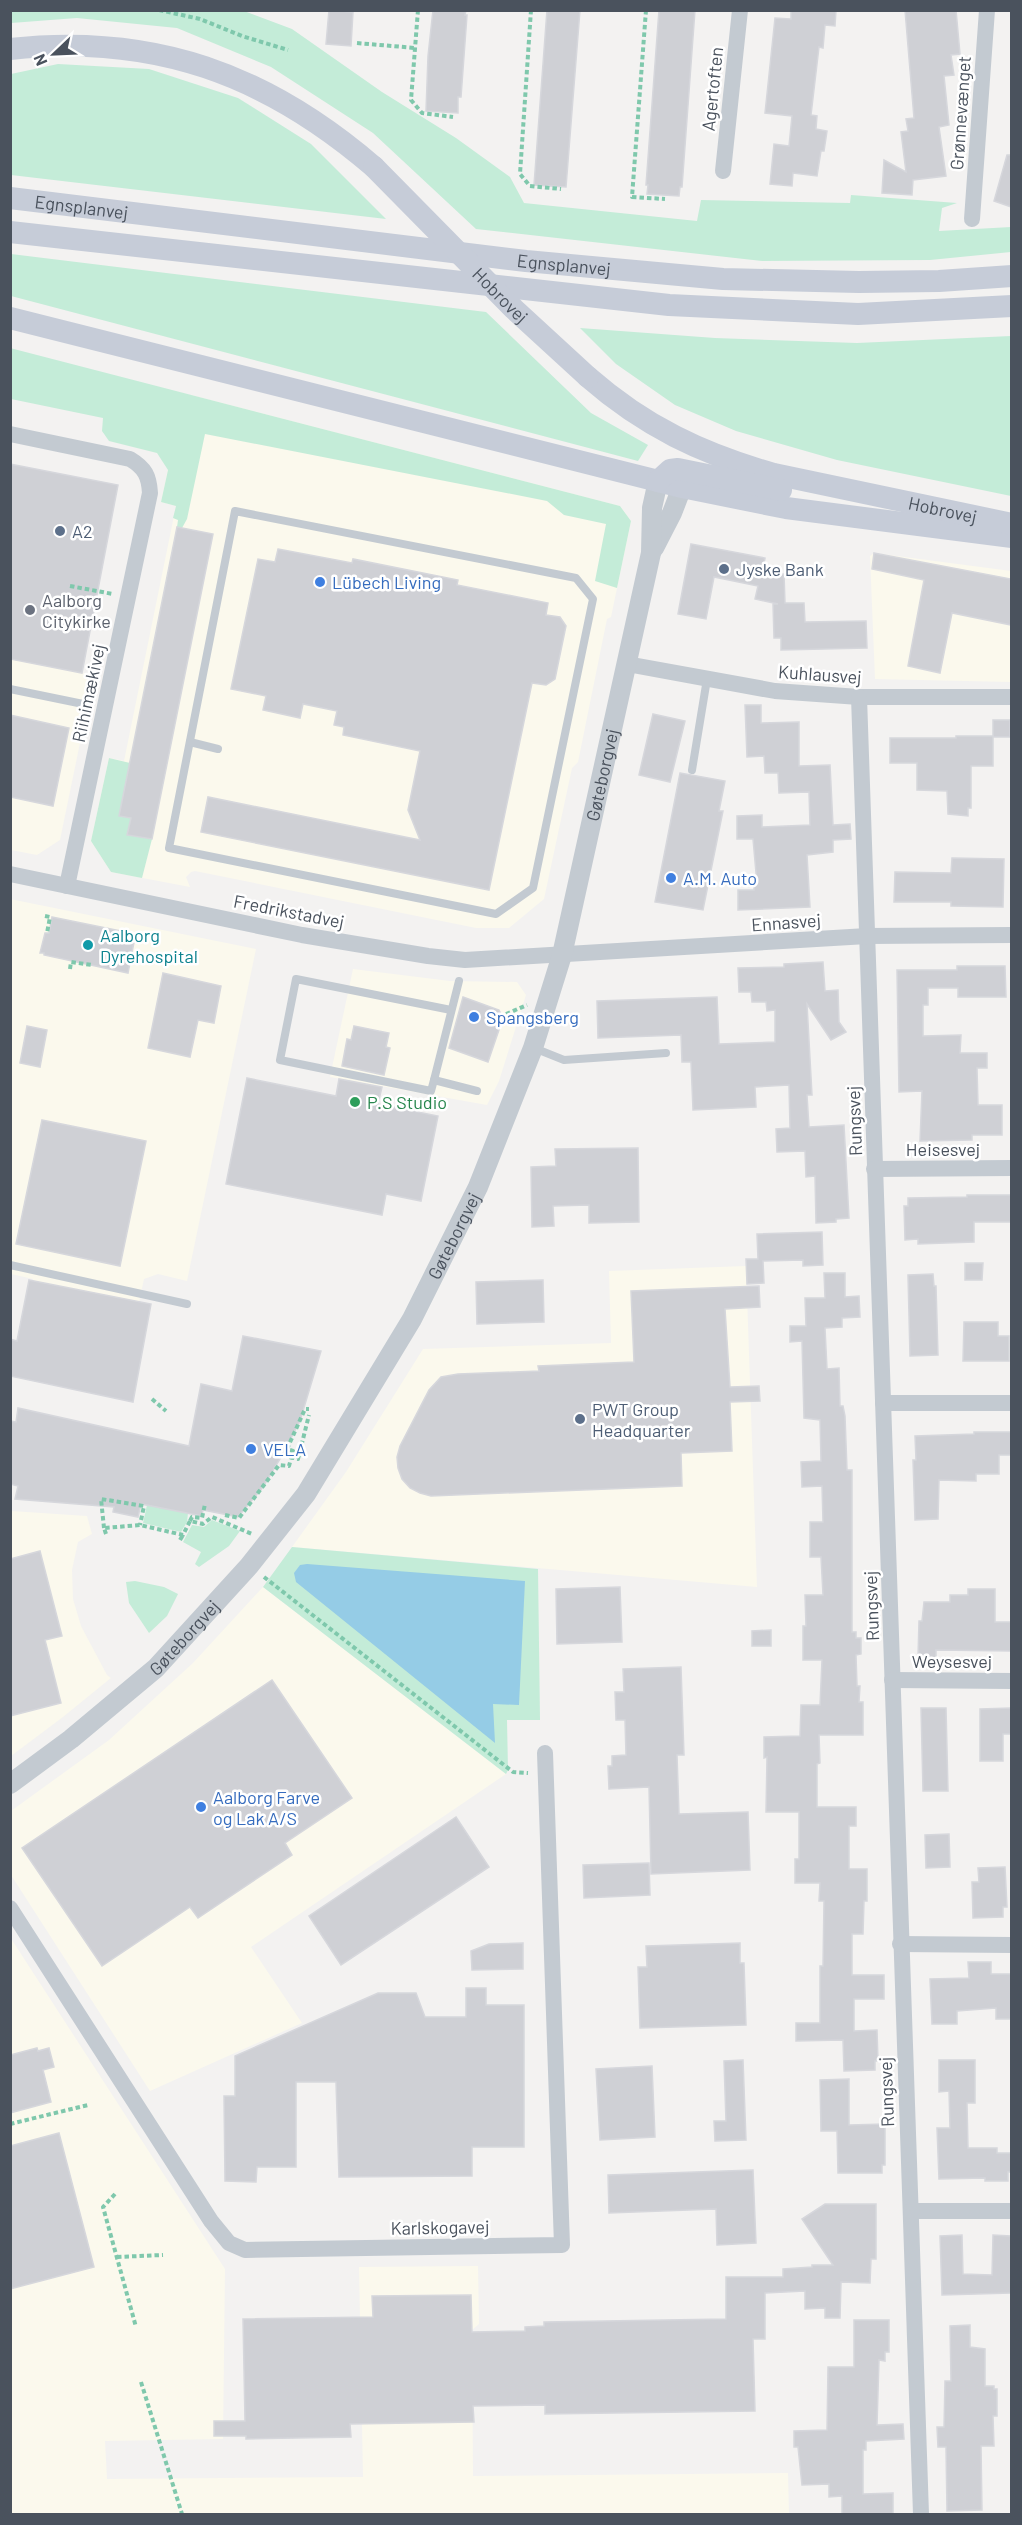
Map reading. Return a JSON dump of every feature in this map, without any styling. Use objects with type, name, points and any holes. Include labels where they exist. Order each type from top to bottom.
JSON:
[{"type":"main road","name":"Hobrovej","points":[[10,49],[58,45],[114,47],[148,52],[219,71],[274,96],[308,115],[374,167],[500,295],[617,403],[647,422],[682,441],[738,464],[1010,528]]},
{"type":"main road","name":"Egnsplanvej","points":[[10,198],[526,261],[723,279],[905,282],[1011,276]]},
{"type":"main road","name":"Egnsplanvej","points":[[10,232],[669,305],[858,314],[1011,306]]},
{"type":"main road","points":[[10,318],[658,481],[670,470],[683,479],[773,489],[1010,528]]},
{"type":"street","name":"Agertoften","points":[[723,171],[740,10]]},
{"type":"street","name":"Grønnevænget","points":[[972,219],[987,10]]},
{"type":"street","name":"Riihimækivej","points":[[10,434],[130,459],[140,465],[149,478],[150,493],[68,886]]},
{"type":"street","points":[[682,441],[683,479]]},
{"type":"street","name":"Gøteborgvej","points":[[651,553],[672,513],[683,479]]},
{"type":"street","name":"Gøteborgvej","points":[[10,1784],[71,1739],[156,1668],[268,1543],[306,1494],[412,1319],[478,1187],[533,1048],[562,955],[651,553],[652,508],[658,481]]},
{"type":"street","name":"Kuhlausvej","points":[[627,664],[775,691],[859,697],[1011,698]]},
{"type":"street","name":"Rungsvej","points":[[859,697],[921,2514]]},
{"type":"street","name":"Fredrikstadvej","points":[[10,874],[302,935],[428,956],[465,960],[562,955]]},
{"type":"street","name":"Ennasvej","points":[[562,955],[867,936],[1011,935]]},
{"type":"street","name":"Heisesvej","points":[[874,1169],[1011,1168]]},
{"type":"street","points":[[883,1403],[1011,1403]]},
{"type":"street","name":"Weysesvej","points":[[892,1680],[1011,1680]]},
{"type":"street","name":"Karlskogavej","points":[[10,1908],[211,2221],[229,2243],[245,2250],[562,2245],[544,1753]]},
{"type":"street","points":[[900,1944],[1011,1945]]},
{"type":"street","points":[[910,2211],[1011,2211]]},
{"type":"lane","points":[[235,511],[576,578],[593,599],[532,888],[496,914],[169,848],[190,742],[235,511]]},
{"type":"lane","points":[[692,770],[707,679]]},
{"type":"lane","points":[[10,689],[88,705]]},
{"type":"lane","points":[[190,742],[218,749]]},
{"type":"lane","points":[[451,1010],[296,979],[280,1060],[431,1091],[459,981]]},
{"type":"lane","points":[[533,1048],[564,1060],[666,1053]]},
{"type":"lane","points":[[434,1080],[477,1091]]},
{"type":"lane","points":[[10,1265],[186,1304]]},
{"type":"path","points":[[159,10],[214,23],[242,36],[288,50]]},
{"type":"path","points":[[418,10],[411,100],[422,113],[453,117]]},
{"type":"path","points":[[531,10],[520,174],[530,186],[561,189]]},
{"type":"path","points":[[646,10],[632,197],[665,199]]},
{"type":"path","points":[[357,44],[415,48]]},
{"type":"path","points":[[70,586],[128,597]]},
{"type":"path","points":[[45,916],[50,916],[46,933]]},
{"type":"path","points":[[70,969],[71,963],[92,965]]},
{"type":"path","points":[[506,1014],[528,1004]]},
{"type":"path","points":[[152,1399],[166,1411]]},
{"type":"path","points":[[191,1519],[203,1524],[212,1517],[239,1518],[279,1465],[289,1466],[291,1457],[293,1451],[287,1449],[305,1409],[309,1412],[298,1459],[291,1457]]},
{"type":"path","points":[[106,1534],[101,1499],[144,1506],[140,1525]]},
{"type":"path","points":[[191,1519],[202,1518],[206,1504]]},
{"type":"path","points":[[225,1516],[268,1543]]},
{"type":"path","points":[[180,1540],[191,1519]]},
{"type":"path","points":[[104,1528],[140,1525],[183,1535]]},
{"type":"path","points":[[249,1566],[513,1772],[545,1774]]},
{"type":"path","points":[[10,2124],[88,2104]]},
{"type":"path","points":[[115,2194],[103,2207],[136,2327]]},
{"type":"path","points":[[117,2257],[163,2255]]},
{"type":"path","points":[[141,2382],[182,2514]]},
{"type":"shaded area","points":[[191,395],[620,506],[631,521],[611,617],[607,619],[578,762],[572,768],[544,899],[509,928],[476,928],[195,871],[186,877],[190,887],[111,872],[91,841],[109,758],[124,761],[176,506],[161,502],[168,469],[151,444]]},
{"type":"shaded area","points":[[874,553],[1011,571],[1011,682],[875,679],[870,556]]},
{"type":"shaded area","points":[[10,659],[94,675],[60,840],[37,855],[11,850]]},
{"type":"shaded area","points":[[10,899],[256,949],[187,1281],[158,1274],[144,1279],[139,1302],[33,1281],[33,1279],[11,1274]]},
{"type":"shaded area","points":[[353,969],[450,981],[517,982],[526,995],[499,1081],[487,1105],[330,1077]]},
{"type":"shaded area","points":[[746,1266],[757,1587],[292,1547],[346,1472],[423,1349],[611,1343],[609,1271]]},
{"type":"shaded area","points":[[11,1511],[87,1516],[92,1534],[78,1542],[72,1570],[73,1599],[81,1626],[107,1675],[111,1678],[11,1756]]},
{"type":"shaded area","points":[[263,1587],[506,1774],[251,1947],[302,2023],[150,2091],[11,1875],[11,1811],[109,1740],[193,1663]]},
{"type":"shaded area","points":[[10,1937],[225,2269],[223,2439],[105,2441],[107,2479],[363,2477],[359,2267],[478,2266],[479,2324],[472,2330],[473,2476],[788,2473],[789,2514],[11,2514]]},
{"type":"green space","points":[[11,10],[244,11],[292,29],[382,92],[456,138],[510,177],[524,203],[697,221],[701,200],[850,203],[851,195],[957,203],[942,208],[939,231],[1011,227],[1011,252],[930,260],[762,261],[476,229],[373,133],[271,67],[177,28],[77,18],[11,23]]},
{"type":"green space","points":[[58,64],[149,69],[238,98],[311,144],[386,219],[11,175],[11,74]]},
{"type":"green space","points":[[11,254],[486,312],[591,413],[648,445],[638,461],[11,296]]},
{"type":"green space","points":[[580,328],[715,338],[857,343],[1011,336],[1011,496],[837,460],[736,431],[675,405],[616,364]]},
{"type":"green space","points":[[10,348],[620,506],[631,521],[617,588],[595,581],[606,524],[564,515],[547,501],[205,434],[187,519],[182,528],[177,527],[178,520],[173,518],[176,506],[161,502],[168,470],[157,453],[109,441],[102,431],[103,418],[11,399]]},
{"type":"green space","points":[[109,758],[130,763],[119,815],[131,818],[128,835],[152,839],[142,878],[111,872],[91,841]]},
{"type":"green space","points":[[147,1505],[188,1513],[187,1522],[181,1532],[143,1523]]},
{"type":"green space","points":[[212,1520],[240,1531],[229,1546],[199,1567],[195,1564],[201,1552],[183,1542],[192,1525],[204,1527]]},
{"type":"green space","points":[[292,1547],[538,1569],[540,1720],[507,1720],[508,1770],[506,1774],[263,1587]]},
{"type":"green space","points":[[135,1581],[164,1587],[178,1594],[167,1616],[149,1633],[129,1603],[126,1582]]},
{"type":"water","points":[[300,1565],[525,1581],[519,1705],[493,1704],[495,1743],[296,1582],[294,1573]]},
{"type":"building","points":[[329,10],[353,12],[351,46],[326,44]]},
{"type":"building","points":[[433,10],[466,10],[458,113],[426,111],[428,56]]},
{"type":"building","points":[[547,10],[580,10],[566,187],[534,185]]},
{"type":"building","points":[[659,10],[695,10],[682,187],[680,187],[679,196],[647,194],[648,185],[646,185]]},
{"type":"building","points":[[791,10],[836,10],[835,26],[825,25],[823,48],[819,47],[811,115],[817,116],[816,129],[827,131],[824,151],[821,151],[817,176],[793,173],[792,186],[770,184],[774,144],[789,146],[792,116],[765,113],[775,18],[791,19]]},
{"type":"building","points":[[905,10],[956,10],[960,54],[951,55],[954,75],[944,76],[949,125],[939,127],[946,176],[913,180],[912,195],[882,193],[884,160],[906,172],[901,132],[908,131],[906,119],[914,118]]},
{"type":"building","points":[[1007,155],[1011,155],[1011,207],[994,201]]},
{"type":"building","name":"A2","points":[[10,464],[118,485],[82,673],[10,659]]},
{"type":"building","points":[[177,527],[213,534],[152,839],[127,835],[131,818],[119,816]]},
{"type":"building","points":[[691,544],[765,558],[762,575],[784,574],[785,603],[804,603],[805,622],[866,621],[867,648],[781,650],[781,638],[774,638],[773,604],[778,604],[755,599],[758,586],[714,577],[706,619],[678,614]]},
{"type":"building","points":[[278,549],[352,563],[353,559],[458,580],[457,585],[548,603],[546,615],[560,617],[566,626],[555,679],[546,685],[532,683],[489,890],[201,832],[208,797],[420,840],[408,810],[420,751],[343,735],[344,727],[334,725],[337,711],[303,704],[300,718],[263,710],[266,696],[231,689],[258,559],[275,562]]},
{"type":"building","points":[[874,553],[1011,579],[1011,625],[952,613],[940,673],[908,666],[924,580],[872,569]]},
{"type":"building","points":[[745,705],[761,705],[761,723],[799,722],[799,766],[830,765],[833,825],[850,824],[851,839],[833,840],[833,852],[807,855],[810,907],[738,910],[738,890],[754,890],[754,884],[757,884],[753,839],[737,839],[737,816],[762,815],[762,827],[810,825],[809,792],[779,793],[778,773],[765,773],[764,756],[747,757]]},
{"type":"building","points":[[653,714],[685,721],[670,782],[639,775]]},
{"type":"building","points":[[10,715],[69,728],[53,806],[10,797]]},
{"type":"building","points":[[993,720],[1010,720],[1010,737],[993,737]]},
{"type":"building","points":[[956,736],[993,736],[993,766],[971,766],[971,808],[968,808],[968,816],[948,814],[947,791],[917,790],[917,763],[890,763],[890,738],[956,738]]},
{"type":"building","points":[[680,773],[725,781],[719,811],[723,811],[703,910],[655,902]]},
{"type":"building","points":[[952,858],[1004,859],[1003,907],[951,906],[951,902],[894,902],[895,872],[951,873]]},
{"type":"building","name":"Aalborg Dyrehospital","points":[[52,917],[131,933],[130,936],[135,937],[128,973],[40,953],[45,933],[49,933]]},
{"type":"building","points":[[823,962],[825,991],[838,990],[839,1022],[846,1032],[831,1040],[807,1004],[812,1095],[807,1095],[809,1127],[844,1125],[849,1218],[836,1219],[836,1222],[816,1223],[815,1176],[806,1177],[805,1151],[777,1152],[776,1129],[790,1128],[789,1085],[755,1087],[756,1107],[693,1110],[691,1062],[682,1062],[681,1035],[598,1038],[597,1001],[717,997],[719,1044],[775,1042],[775,1010],[767,1011],[766,1002],[752,1002],[751,992],[739,992],[738,968],[784,967],[784,964]]},
{"type":"building","points":[[957,966],[1005,966],[1006,997],[958,997],[958,988],[928,988],[928,1005],[923,1005],[923,1036],[961,1035],[960,1053],[987,1053],[987,1068],[977,1068],[978,1105],[1002,1105],[1002,1135],[972,1135],[972,1140],[920,1141],[922,1091],[899,1092],[897,970],[957,970]]},
{"type":"building","points":[[163,973],[221,986],[214,1023],[198,1020],[190,1057],[148,1048]]},
{"type":"building","points":[[463,997],[499,1010],[503,1018],[488,1062],[449,1048]]},
{"type":"building","points":[[27,1026],[47,1030],[40,1067],[20,1063]]},
{"type":"building","points":[[354,1026],[389,1033],[386,1047],[390,1048],[384,1075],[342,1066],[347,1039],[351,1040]]},
{"type":"building","points":[[247,1078],[336,1096],[339,1079],[382,1087],[378,1104],[438,1116],[421,1201],[386,1194],[382,1215],[226,1184]]},
{"type":"building","points":[[42,1120],[146,1141],[120,1266],[16,1244]]},
{"type":"building","points":[[638,1148],[639,1222],[589,1223],[589,1205],[553,1206],[554,1226],[532,1227],[531,1167],[556,1166],[555,1149]]},
{"type":"building","points":[[967,1195],[1011,1195],[1011,1222],[974,1222],[974,1242],[918,1244],[918,1239],[905,1240],[904,1206],[908,1206],[908,1198],[967,1197]]},
{"type":"building","points":[[822,1232],[823,1265],[803,1266],[803,1260],[763,1261],[764,1283],[747,1284],[746,1259],[758,1259],[757,1234]]},
{"type":"building","points":[[965,1263],[983,1263],[982,1280],[965,1280]]},
{"type":"building","points":[[824,1273],[845,1273],[845,1297],[859,1296],[860,1317],[842,1318],[842,1327],[825,1328],[827,1369],[839,1368],[840,1406],[843,1406],[845,1416],[847,1470],[852,1470],[852,1632],[856,1632],[856,1638],[861,1638],[861,1654],[856,1655],[857,1686],[860,1686],[859,1702],[863,1702],[863,1735],[819,1735],[817,1807],[856,1807],[856,1826],[849,1826],[849,1869],[867,1869],[867,1901],[864,1901],[863,1934],[852,1934],[852,1975],[884,1975],[884,1999],[854,1999],[854,2031],[877,2030],[878,2061],[875,2061],[875,2070],[844,2071],[843,2040],[796,2041],[796,2023],[820,2023],[820,1966],[823,1966],[824,1901],[819,1901],[820,1883],[795,1883],[795,1859],[799,1859],[799,1812],[766,1812],[767,1757],[764,1758],[764,1737],[800,1736],[801,1705],[820,1705],[822,1660],[803,1660],[803,1626],[806,1626],[805,1595],[823,1595],[821,1557],[810,1557],[810,1522],[823,1522],[822,1486],[802,1487],[801,1462],[821,1461],[820,1420],[804,1418],[802,1341],[790,1342],[790,1326],[806,1326],[805,1298],[825,1298]]},
{"type":"building","points":[[933,1274],[934,1286],[936,1286],[938,1355],[910,1356],[908,1275]]},
{"type":"building","points":[[29,1280],[151,1304],[133,1402],[10,1376],[10,1339],[17,1341]]},
{"type":"building","points":[[543,1280],[544,1322],[477,1324],[476,1282]]},
{"type":"building","points":[[759,1286],[760,1307],[725,1309],[730,1387],[759,1386],[760,1401],[730,1402],[732,1451],[681,1453],[682,1486],[431,1496],[410,1488],[402,1479],[397,1457],[400,1446],[429,1390],[441,1377],[458,1374],[539,1371],[538,1366],[634,1362],[631,1291]]},
{"type":"building","points":[[964,1322],[998,1322],[998,1336],[1009,1336],[1009,1361],[963,1361]]},
{"type":"building","points":[[243,1336],[321,1351],[300,1421],[263,1487],[238,1517],[203,1510],[202,1516],[141,1504],[138,1517],[113,1512],[114,1507],[15,1499],[18,1486],[10,1484],[10,1421],[16,1422],[18,1408],[189,1446],[201,1384],[232,1391]]},
{"type":"building","points":[[974,1432],[1011,1432],[1011,1455],[999,1455],[999,1474],[976,1474],[976,1481],[939,1480],[938,1519],[915,1520],[913,1460],[916,1460],[915,1436],[974,1434]]},
{"type":"building","points":[[40,1551],[62,1636],[45,1640],[61,1703],[10,1716],[10,1559]]},
{"type":"building","points":[[620,1587],[622,1642],[557,1644],[556,1589]]},
{"type":"building","points":[[968,1589],[995,1589],[995,1622],[1011,1622],[1011,1651],[936,1650],[936,1658],[918,1657],[919,1621],[922,1621],[924,1602],[950,1602],[950,1595],[968,1595]]},
{"type":"building","points":[[771,1630],[771,1646],[752,1646],[752,1631]]},
{"type":"building","points":[[681,1667],[684,1755],[677,1755],[679,1814],[748,1812],[750,1870],[651,1874],[649,1787],[609,1789],[608,1766],[612,1766],[612,1756],[626,1755],[625,1720],[616,1720],[615,1692],[624,1692],[623,1669]]},
{"type":"building","points":[[272,1680],[352,1798],[285,1843],[292,1855],[198,1918],[190,1907],[102,1966],[22,1848]]},
{"type":"building","points":[[921,1708],[946,1708],[948,1791],[923,1791]]},
{"type":"building","points":[[1011,1708],[1011,1734],[1003,1734],[1003,1761],[980,1761],[980,1709]]},
{"type":"building","points":[[456,1817],[489,1867],[341,1965],[309,1916]]},
{"type":"building","points":[[949,1834],[950,1867],[926,1868],[925,1835]]},
{"type":"building","points":[[649,1863],[650,1895],[584,1898],[583,1865]]},
{"type":"building","points":[[1005,1867],[1007,1907],[1003,1907],[1003,1917],[973,1918],[972,1882],[979,1882],[978,1868]]},
{"type":"building","points":[[523,1943],[523,1969],[472,1970],[471,1951],[489,1944]]},
{"type":"building","points":[[740,1943],[740,1963],[744,1963],[746,2025],[640,2028],[638,1967],[647,1967],[646,1946]]},
{"type":"building","points":[[968,1962],[991,1962],[991,1974],[1011,1974],[1011,2019],[996,2019],[996,2008],[957,2011],[957,2024],[932,2024],[930,1979],[969,1978]]},
{"type":"building","points":[[466,1988],[486,1988],[486,2005],[524,2005],[524,2147],[472,2147],[472,2176],[339,2177],[336,2082],[296,2082],[296,2167],[257,2167],[256,2182],[225,2181],[224,2096],[235,2096],[235,2056],[378,1993],[416,1993],[425,2017],[466,2017]]},
{"type":"building","points":[[37,2048],[38,2051],[49,2048],[54,2067],[43,2070],[51,2102],[10,2113],[10,2055]]},
{"type":"building","points":[[743,2060],[746,2140],[715,2141],[714,2121],[726,2121],[724,2061]]},
{"type":"building","points":[[939,2060],[975,2060],[975,2103],[967,2103],[968,2148],[997,2148],[997,2153],[1011,2153],[1011,2172],[1008,2172],[1008,2181],[985,2181],[985,2178],[939,2179],[937,2128],[950,2128],[949,2091],[939,2092]]},
{"type":"building","points":[[652,2066],[655,2137],[600,2140],[596,2069]]},
{"type":"building","points":[[849,2079],[849,2125],[885,2124],[885,2165],[882,2165],[882,2173],[838,2173],[837,2131],[821,2131],[820,2080]]},
{"type":"building","points":[[59,2133],[94,2267],[10,2289],[10,2146]]},
{"type":"building","points":[[753,2170],[756,2243],[717,2245],[716,2209],[609,2213],[608,2175]]},
{"type":"building","points":[[825,2204],[876,2204],[876,2259],[871,2259],[870,2283],[841,2282],[840,2318],[825,2318],[825,2308],[805,2309],[805,2291],[765,2293],[765,2339],[753,2339],[755,2411],[545,2414],[545,2405],[473,2406],[474,2422],[350,2424],[351,2437],[246,2439],[246,2436],[214,2436],[214,2421],[245,2421],[243,2319],[373,2317],[372,2296],[471,2295],[472,2332],[525,2331],[525,2327],[544,2326],[544,2322],[726,2319],[726,2277],[783,2277],[783,2269],[833,2265],[802,2219]]},
{"type":"building","points":[[962,2235],[963,2274],[992,2275],[993,2235],[1011,2236],[1011,2293],[942,2295],[940,2236]]},
{"type":"building","points":[[854,2320],[889,2320],[889,2352],[885,2352],[885,2361],[879,2360],[877,2425],[903,2424],[904,2439],[866,2441],[866,2450],[863,2450],[863,2494],[893,2493],[893,2514],[842,2514],[842,2496],[829,2497],[829,2484],[802,2485],[798,2447],[794,2447],[794,2431],[827,2430],[828,2367],[854,2367]]},
{"type":"building","points":[[970,2325],[970,2347],[985,2349],[985,2386],[994,2386],[994,2389],[997,2389],[997,2416],[993,2416],[994,2446],[981,2446],[982,2510],[947,2511],[946,2447],[938,2447],[937,2427],[944,2427],[945,2381],[951,2381],[950,2326]]},
{"type":"place","name":"A2","points":[[60,531]]},
{"type":"place","name":"Jyske Bank","points":[[724,569]]},
{"type":"place","name":"Lübech Living","points":[[320,582]]},
{"type":"place","name":"Aalborg Citykirke","points":[[30,610]]},
{"type":"place","name":"A.M. Auto","points":[[671,878]]},
{"type":"place","name":"Aalborg Dyrehospital","points":[[88,945]]},
{"type":"place","name":"Spangsberg","points":[[474,1017]]},
{"type":"place","name":"P.S Studio","points":[[355,1102]]},
{"type":"place","name":"PWT Group Headquarter","points":[[580,1419]]},
{"type":"place","name":"VELA","points":[[251,1449]]},
{"type":"place","name":"Aalborg Farve og Lak A/S","points":[[201,1807]]}]
